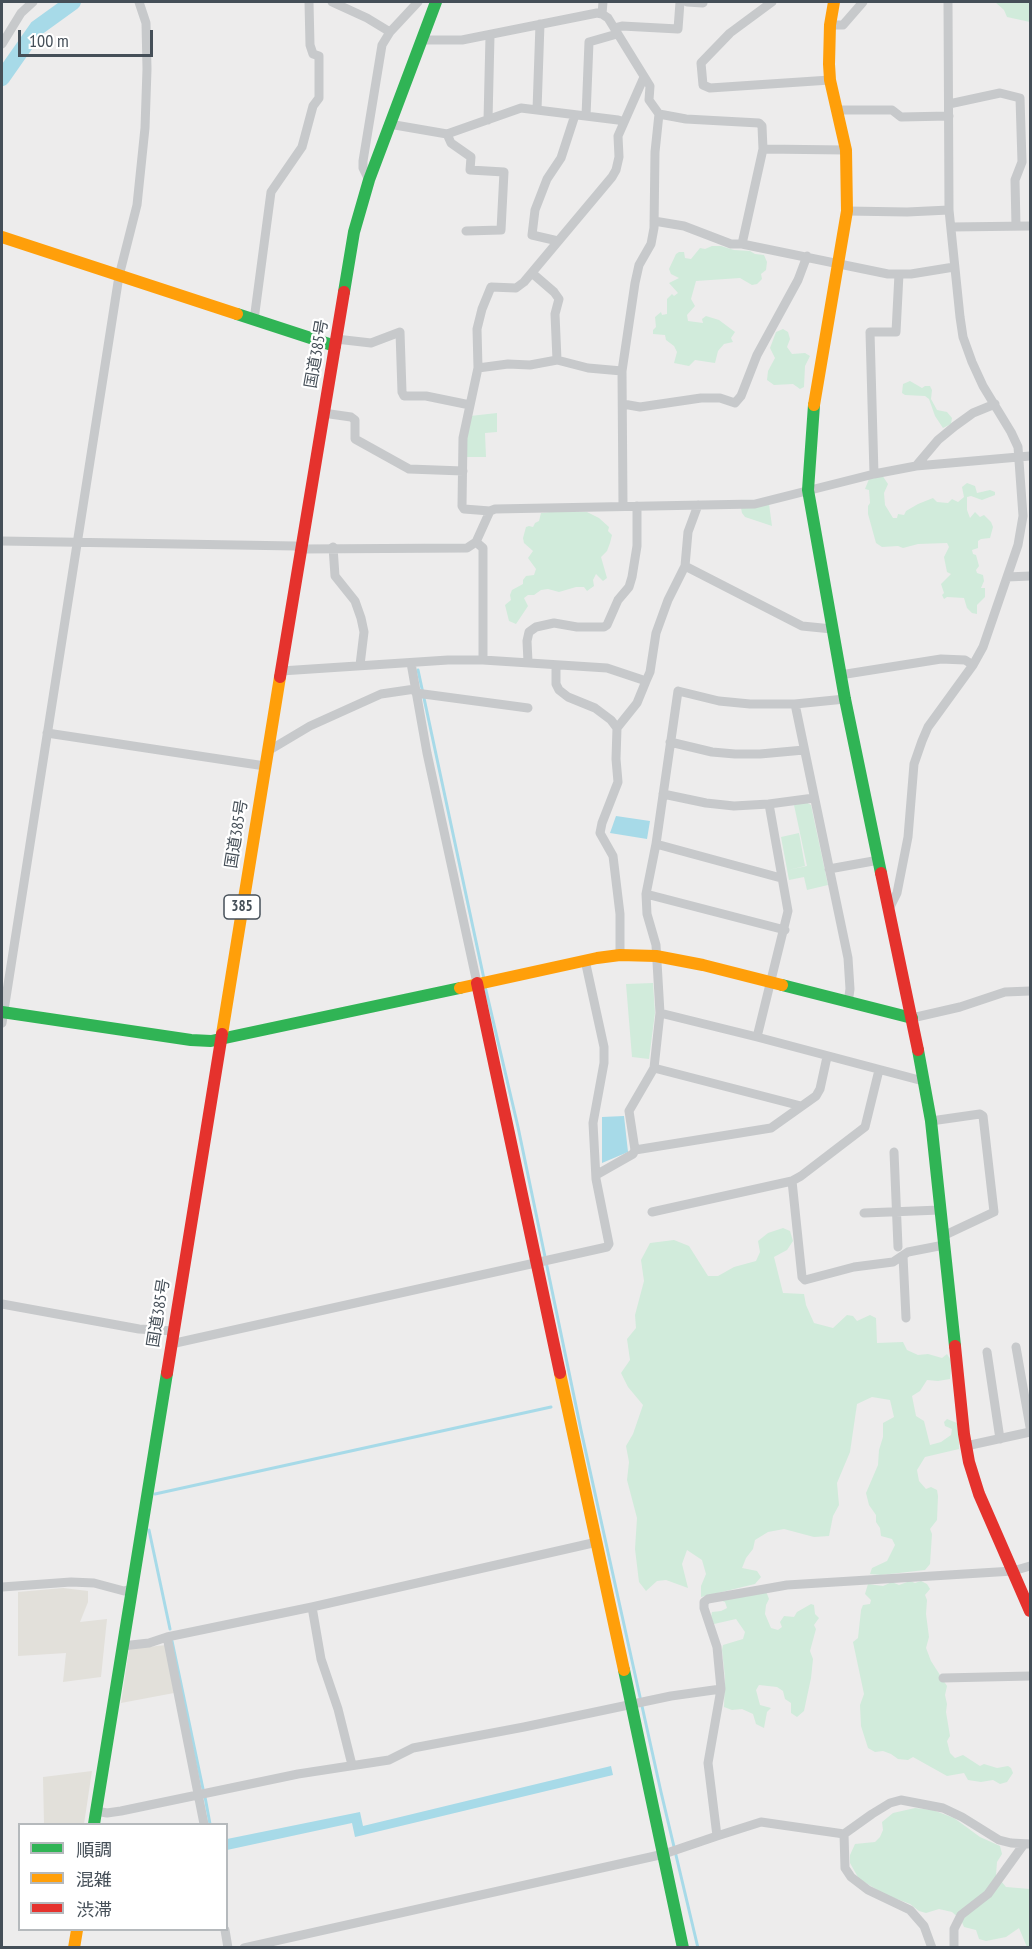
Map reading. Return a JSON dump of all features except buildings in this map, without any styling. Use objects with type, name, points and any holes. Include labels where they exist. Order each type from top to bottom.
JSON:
[{"type":"main road","name":"国道385号","points":[[94,1823],[354,232],[369,180],[436,2]]},
{"type":"main road","points":[[834,2],[828,51],[830,80],[846,150],[848,211],[815,391],[808,490],[840,675],[912,1018],[931,1121],[966,1446],[979,1494],[1030,1611]]},
{"type":"main road","points":[[2,237],[254,320],[335,343]]},
{"type":"main road","points":[[2,1016],[211,1041],[585,960],[620,955],[656,956],[912,1018]]},
{"type":"main road","points":[[477,983],[683,1947]]},
{"type":"main road","points":[[74,1947],[77,1931]]},
{"type":"street","points":[[2,41],[21,13],[33,2]]},
{"type":"street","points":[[254,320],[271,192],[302,147],[313,106],[319,98],[319,56],[313,54],[310,45],[309,2]]},
{"type":"street","points":[[332,2],[367,18],[390,32]]},
{"type":"street","points":[[369,180],[363,168],[364,150],[382,45],[390,32],[418,2]]},
{"type":"street","points":[[602,14],[603,2]]},
{"type":"street","points":[[586,116],[589,42],[616,31],[621,26],[678,30],[680,2]]},
{"type":"street","points":[[687,2],[703,3]]},
{"type":"street","points":[[772,2],[730,33],[701,63],[703,85],[710,88],[830,80]]},
{"type":"street","points":[[830,26],[843,25],[863,2]]},
{"type":"street","points":[[889,909],[897,893],[909,837],[914,764],[928,727],[974,665],[983,647],[1022,531],[1023,516],[1020,457],[1011,432],[983,386],[963,337],[949,210],[948,2]]},
{"type":"street","points":[[2,1016],[119,276],[137,205],[145,128],[147,46],[142,3]]},
{"type":"street","points":[[421,40],[462,40],[490,36],[597,13],[608,18],[647,81],[649,100],[659,114],[655,152],[654,221],[651,244],[639,266],[635,283],[622,371],[623,506]]},
{"type":"street","points":[[537,110],[540,24]]},
{"type":"street","points":[[488,120],[490,36]]},
{"type":"street","points":[[647,81],[618,136],[619,157],[616,170],[532,273],[516,288],[491,287],[477,329],[478,368],[463,438],[462,506],[464,509],[490,511],[495,509],[755,504],[873,474],[916,466],[1030,456]]},
{"type":"street","points":[[949,104],[1000,93],[1020,98],[1022,162],[1015,180],[1016,226]]},
{"type":"street","points":[[389,124],[447,134],[521,108],[624,122]]},
{"type":"street","points":[[838,110],[892,110],[901,117],[949,116]]},
{"type":"street","points":[[659,114],[686,119],[759,123],[762,126],[763,149],[742,244]]},
{"type":"street","points":[[558,241],[532,235],[533,227],[536,210],[547,179],[561,159],[575,115]]},
{"type":"street","points":[[447,134],[451,143],[471,157],[470,170],[504,171],[501,230],[466,231]]},
{"type":"street","points":[[763,149],[846,150]]},
{"type":"street","points":[[848,211],[949,210]]},
{"type":"street","points":[[654,221],[684,226],[731,244],[807,256],[888,274],[911,274],[954,267]]},
{"type":"street","points":[[951,227],[1030,226]]},
{"type":"street","points":[[622,404],[640,406],[701,398],[735,403],[741,396],[757,355],[798,280],[807,256]]},
{"type":"street","points":[[532,273],[559,299],[555,314],[557,360]]},
{"type":"street","points":[[873,474],[870,332],[896,332],[899,274]]},
{"type":"street","points":[[335,343],[371,343],[400,332],[404,396],[426,396],[470,405]]},
{"type":"street","points":[[478,368],[508,364],[530,365],[557,360],[588,368],[622,371]]},
{"type":"street","points":[[916,466],[938,440],[954,426],[973,413],[995,404]]},
{"type":"street","points":[[324,413],[351,417],[355,420],[355,439],[409,469],[463,471]]},
{"type":"street","points":[[620,955],[620,914],[613,856],[600,833],[618,782],[617,728],[637,703],[650,672],[656,633],[668,600],[685,566],[688,531],[698,506]]},
{"type":"street","points":[[528,662],[529,632],[536,627],[554,623],[577,627],[607,625],[632,577],[637,546],[637,507]]},
{"type":"street","points":[[2,541],[295,546],[302,549],[333,547],[467,548],[476,542],[490,511]]},
{"type":"street","points":[[476,542],[483,548],[483,660]]},
{"type":"street","points":[[333,547],[335,576],[355,601],[362,618],[364,632],[360,665]]},
{"type":"street","points":[[685,566],[802,626],[832,629]]},
{"type":"street","points":[[1007,577],[1030,576]]},
{"type":"street","points":[[840,675],[941,659],[964,660],[974,665]]},
{"type":"street","points":[[281,671],[483,660],[607,668],[646,681]]},
{"type":"street","points":[[411,663],[477,983]]},
{"type":"street","points":[[556,666],[556,684],[559,690],[568,697],[595,708],[611,720],[617,728]]},
{"type":"street","points":[[268,751],[310,726],[381,694],[416,691],[528,708]]},
{"type":"street","points":[[596,1175],[633,1154],[635,1150],[629,1112],[654,1068],[660,1013],[656,945],[647,914],[646,894],[656,844],[678,691],[719,701],[795,704],[845,699]]},
{"type":"street","points":[[795,704],[848,958],[850,990],[848,1003]]},
{"type":"street","points":[[47,733],[265,766]]},
{"type":"street","points":[[670,742],[712,752],[735,754],[804,750]]},
{"type":"street","points":[[663,794],[734,806],[814,798]]},
{"type":"street","points":[[758,1037],[785,930],[787,901],[769,804]]},
{"type":"street","points":[[656,844],[782,878]]},
{"type":"street","points":[[829,869],[879,860]]},
{"type":"street","points":[[646,894],[785,930]]},
{"type":"street","points":[[171,1344],[607,1247],[609,1244],[596,1175],[593,1123],[604,1063],[604,1047],[585,960]]},
{"type":"street","points":[[912,1018],[960,1007],[1005,992],[1030,991]]},
{"type":"street","points":[[660,1013],[923,1081]]},
{"type":"street","points":[[635,1150],[771,1128],[816,1096],[828,1057]]},
{"type":"street","points":[[654,1068],[801,1106]]},
{"type":"street","points":[[652,1212],[792,1181],[801,1176],[865,1127],[879,1070]]},
{"type":"street","points":[[792,1181],[802,1277],[805,1280],[854,1267],[892,1262],[908,1251],[944,1240],[994,1212],[983,1116],[980,1114],[931,1121]]},
{"type":"street","points":[[894,1152],[898,1247]]},
{"type":"street","points":[[864,1213],[940,1210]]},
{"type":"street","points":[[903,1256],[906,1318]]},
{"type":"street","points":[[2,1304],[140,1329],[173,1331]]},
{"type":"street","points":[[1016,1347],[1030,1427]]},
{"type":"street","points":[[987,1352],[1000,1439]]},
{"type":"street","points":[[966,1446],[1030,1432]]},
{"type":"street","points":[[122,1646],[149,1643],[167,1637],[312,1607],[597,1542]]},
{"type":"street","points":[[717,1836],[708,1763],[721,1689],[717,1647],[704,1602],[708,1599],[787,1585],[1013,1571],[1030,1566]]},
{"type":"street","points":[[2,1587],[71,1582],[94,1583],[124,1591],[131,1589]]},
{"type":"street","points":[[312,1607],[321,1659],[338,1709],[352,1765]]},
{"type":"street","points":[[167,1637],[204,1823]]},
{"type":"street","points":[[943,1678],[1030,1676]]},
{"type":"street","points":[[96,1811],[107,1813],[121,1811],[198,1794],[389,1760],[413,1748],[632,1704],[721,1689]]},
{"type":"street","points":[[244,1947],[664,1854],[761,1822],[844,1834],[872,1814],[901,1800],[944,1808],[999,1840],[1027,1844],[988,1894],[961,1915],[954,1929],[954,1947]]},
{"type":"street","points":[[844,1834],[845,1868],[850,1877],[868,1890],[910,1910],[924,1926],[932,1947]]},
{"type":"street","points":[[225,1931],[228,1947]]},
{"type":"shaded area","points":[[63,1588],[88,1591],[88,1602],[80,1622],[107,1619],[101,1677],[63,1682],[66,1653],[18,1656],[18,1592]]},
{"type":"shaded area","points":[[166,1645],[174,1693],[121,1703],[129,1649]]},
{"type":"shaded area","points":[[92,1771],[84,1823],[44,1823],[43,1777]]},
{"type":"green space","points":[[995,2],[1030,2],[1030,22],[1007,17],[1004,10]]},
{"type":"green space","points":[[712,246],[764,255],[767,262],[766,270],[761,274],[762,279],[752,285],[740,278],[696,281],[691,299],[695,306],[687,315],[688,321],[703,323],[702,319],[706,316],[719,320],[735,332],[731,338],[733,342],[724,344],[718,351],[715,363],[695,360],[689,366],[674,363],[677,352],[674,346],[666,340],[665,335],[653,334],[656,327],[655,317],[661,312],[662,315],[667,314],[667,299],[672,294],[674,296],[678,293],[669,283],[679,278],[671,274],[669,269],[679,252],[684,252],[685,258],[691,259],[700,248],[705,249]]},
{"type":"green space","points":[[783,329],[788,332],[790,339],[787,347],[792,354],[805,353],[810,356],[805,366],[804,387],[800,389],[793,384],[774,385],[767,380],[768,371],[775,358],[770,348],[776,332]]},
{"type":"green space","points":[[910,381],[922,388],[930,386],[931,399],[937,410],[947,412],[952,418],[951,424],[943,428],[935,416],[929,399],[925,396],[902,393],[903,384]]},
{"type":"green space","points":[[497,413],[497,432],[485,433],[486,457],[466,457],[466,433],[470,416]]},
{"type":"green space","points":[[882,475],[888,484],[884,493],[885,505],[893,518],[897,518],[898,514],[904,515],[906,511],[933,498],[937,502],[948,503],[952,499],[958,502],[964,497],[962,487],[967,483],[975,486],[977,493],[990,490],[995,492],[995,495],[982,500],[967,497],[967,510],[970,518],[975,512],[980,517],[984,515],[993,527],[990,538],[978,541],[978,548],[972,550],[979,566],[977,573],[983,575],[984,581],[981,588],[985,588],[985,597],[977,605],[977,614],[967,608],[964,598],[947,597],[944,599],[942,595],[944,593],[941,584],[951,574],[947,572],[944,557],[949,547],[947,543],[918,544],[903,548],[882,547],[876,543],[868,514],[869,490],[865,489],[869,479]]},
{"type":"green space","points":[[769,504],[772,526],[745,517],[742,513],[741,508]]},
{"type":"green space","points":[[587,512],[599,518],[609,527],[608,531],[612,535],[610,543],[607,551],[601,557],[607,578],[603,581],[596,574],[593,580],[594,586],[587,591],[584,587],[576,587],[559,592],[541,590],[534,595],[528,595],[524,598],[528,606],[516,624],[509,621],[505,605],[511,600],[512,590],[523,584],[526,576],[534,575],[536,569],[528,558],[533,551],[524,543],[526,527],[533,527],[539,521],[541,513]]},
{"type":"green space","points":[[806,802],[811,805],[828,885],[807,890],[804,877],[789,880],[781,837],[799,833],[805,866],[788,870],[807,866],[794,805]]},
{"type":"green space","points":[[653,983],[655,1013],[649,1059],[632,1057],[626,984]]},
{"type":"green space","points":[[783,1228],[790,1231],[793,1241],[787,1250],[774,1257],[783,1293],[804,1294],[814,1323],[833,1328],[847,1315],[853,1316],[857,1321],[870,1315],[876,1318],[877,1343],[903,1342],[907,1350],[918,1355],[928,1354],[942,1358],[947,1354],[952,1362],[950,1379],[927,1380],[920,1391],[912,1396],[916,1416],[924,1421],[930,1445],[941,1442],[951,1435],[952,1429],[945,1426],[944,1422],[947,1419],[957,1423],[959,1437],[959,1449],[925,1457],[917,1470],[919,1481],[926,1489],[931,1487],[937,1490],[938,1496],[937,1520],[930,1529],[932,1534],[930,1564],[925,1570],[870,1574],[872,1568],[887,1561],[895,1545],[892,1539],[881,1536],[876,1515],[869,1505],[866,1493],[878,1465],[883,1423],[894,1417],[890,1400],[872,1397],[857,1404],[850,1452],[837,1483],[839,1505],[833,1516],[829,1536],[814,1537],[784,1529],[768,1532],[755,1540],[753,1549],[742,1568],[757,1571],[761,1577],[755,1584],[701,1597],[701,1586],[706,1574],[702,1560],[687,1550],[682,1564],[688,1588],[666,1580],[657,1581],[646,1591],[639,1582],[635,1549],[637,1518],[627,1480],[629,1462],[626,1446],[633,1434],[643,1405],[628,1387],[621,1373],[630,1360],[627,1339],[636,1328],[635,1315],[644,1281],[641,1260],[650,1243],[674,1240],[689,1246],[708,1276],[718,1276],[734,1267],[756,1261],[760,1252],[758,1241],[768,1233]]},
{"type":"green space","points":[[910,1581],[915,1583],[921,1581],[930,1589],[925,1595],[929,1637],[926,1648],[931,1661],[947,1686],[946,1712],[950,1736],[947,1741],[950,1753],[955,1758],[963,1755],[980,1766],[984,1764],[997,1768],[1008,1766],[1013,1773],[1007,1782],[1000,1784],[993,1780],[981,1782],[968,1780],[964,1773],[947,1776],[913,1757],[908,1760],[898,1759],[883,1751],[875,1752],[868,1748],[861,1726],[860,1705],[864,1694],[853,1642],[858,1638],[863,1605],[870,1604],[871,1600],[865,1594],[868,1584],[883,1586],[892,1582],[899,1585]]},
{"type":"green space","points":[[766,1591],[769,1599],[765,1614],[771,1628],[778,1630],[782,1627],[780,1622],[784,1616],[794,1617],[797,1612],[811,1604],[814,1605],[815,1614],[819,1618],[814,1625],[816,1629],[810,1651],[813,1659],[811,1678],[804,1711],[797,1717],[791,1713],[791,1703],[785,1699],[783,1691],[777,1687],[759,1685],[756,1690],[760,1705],[771,1708],[767,1712],[764,1728],[756,1724],[753,1714],[742,1709],[732,1710],[724,1707],[723,1645],[743,1639],[745,1632],[736,1619],[714,1624],[711,1617],[712,1612],[727,1608],[725,1602],[722,1601],[725,1598]]},
{"type":"green space","points":[[915,1808],[933,1810],[954,1818],[980,1837],[1000,1846],[1002,1854],[997,1862],[996,1875],[1006,1887],[1030,1889],[1030,1947],[1027,1947],[1019,1928],[1006,1937],[986,1941],[979,1939],[976,1930],[964,1927],[961,1920],[952,1912],[939,1909],[926,1913],[919,1911],[910,1904],[886,1895],[859,1879],[850,1863],[850,1855],[855,1844],[875,1842],[883,1830],[882,1822],[893,1813]]},
{"type":"water","points":[[616,816],[650,821],[647,839],[610,833]]},
{"type":"water","points":[[624,1116],[628,1152],[602,1163],[602,1117]]},
{"type":"water","points":[[611,1766],[613,1775],[355,1837],[352,1823],[228,1850],[228,1839],[360,1812],[363,1826]]},
{"type":"waterway","points":[[2,78],[37,28],[73,2]]},
{"type":"waterway","points":[[418,670],[484,979]]},
{"type":"waterway","points":[[485,986],[518,1127],[581,1430],[661,1792],[698,1948]]},
{"type":"waterway","points":[[155,1494],[551,1407]]},
{"type":"waterway","points":[[149,1530],[170,1629]]},
{"type":"waterway","points":[[172,1641],[203,1789]]},
{"type":"waterway","points":[[205,1797],[210,1823]]},
{"type":"traffic: fast","points":[[344,292],[354,232],[369,180],[436,2]]},
{"type":"traffic: fast","points":[[237,314],[335,346]]},
{"type":"traffic: fast","points":[[814,405],[808,490],[845,699],[881,873]]},
{"type":"traffic: fast","points":[[782,985],[912,1018]]},
{"type":"traffic: fast","points":[[2,1012],[211,1041],[460,988]]},
{"type":"traffic: fast","points":[[918,1050],[931,1121],[955,1346]]},
{"type":"traffic: fast","points":[[94,1823],[167,1373]]},
{"type":"traffic: fast","points":[[624,1670],[683,1948]]},
{"type":"traffic: slow","points":[[814,405],[847,211],[846,150],[830,80],[829,64],[830,25],[834,2]]},
{"type":"traffic: slow","points":[[2,237],[237,314]]},
{"type":"traffic: slow","points":[[222,1034],[280,677]]},
{"type":"traffic: slow","points":[[460,988],[620,955],[656,956],[782,985]]},
{"type":"traffic: slow","points":[[560,1373],[624,1670]]},
{"type":"traffic: slow","points":[[74,1948],[77,1931]]},
{"type":"traffic: jam","points":[[280,677],[344,292]]},
{"type":"traffic: jam","points":[[881,873],[918,1050]]},
{"type":"traffic: jam","points":[[477,983],[560,1373]]},
{"type":"traffic: jam","points":[[167,1373],[222,1034]]},
{"type":"traffic: jam","points":[[955,1346],[969,1462],[979,1494],[1030,1611]]}]
